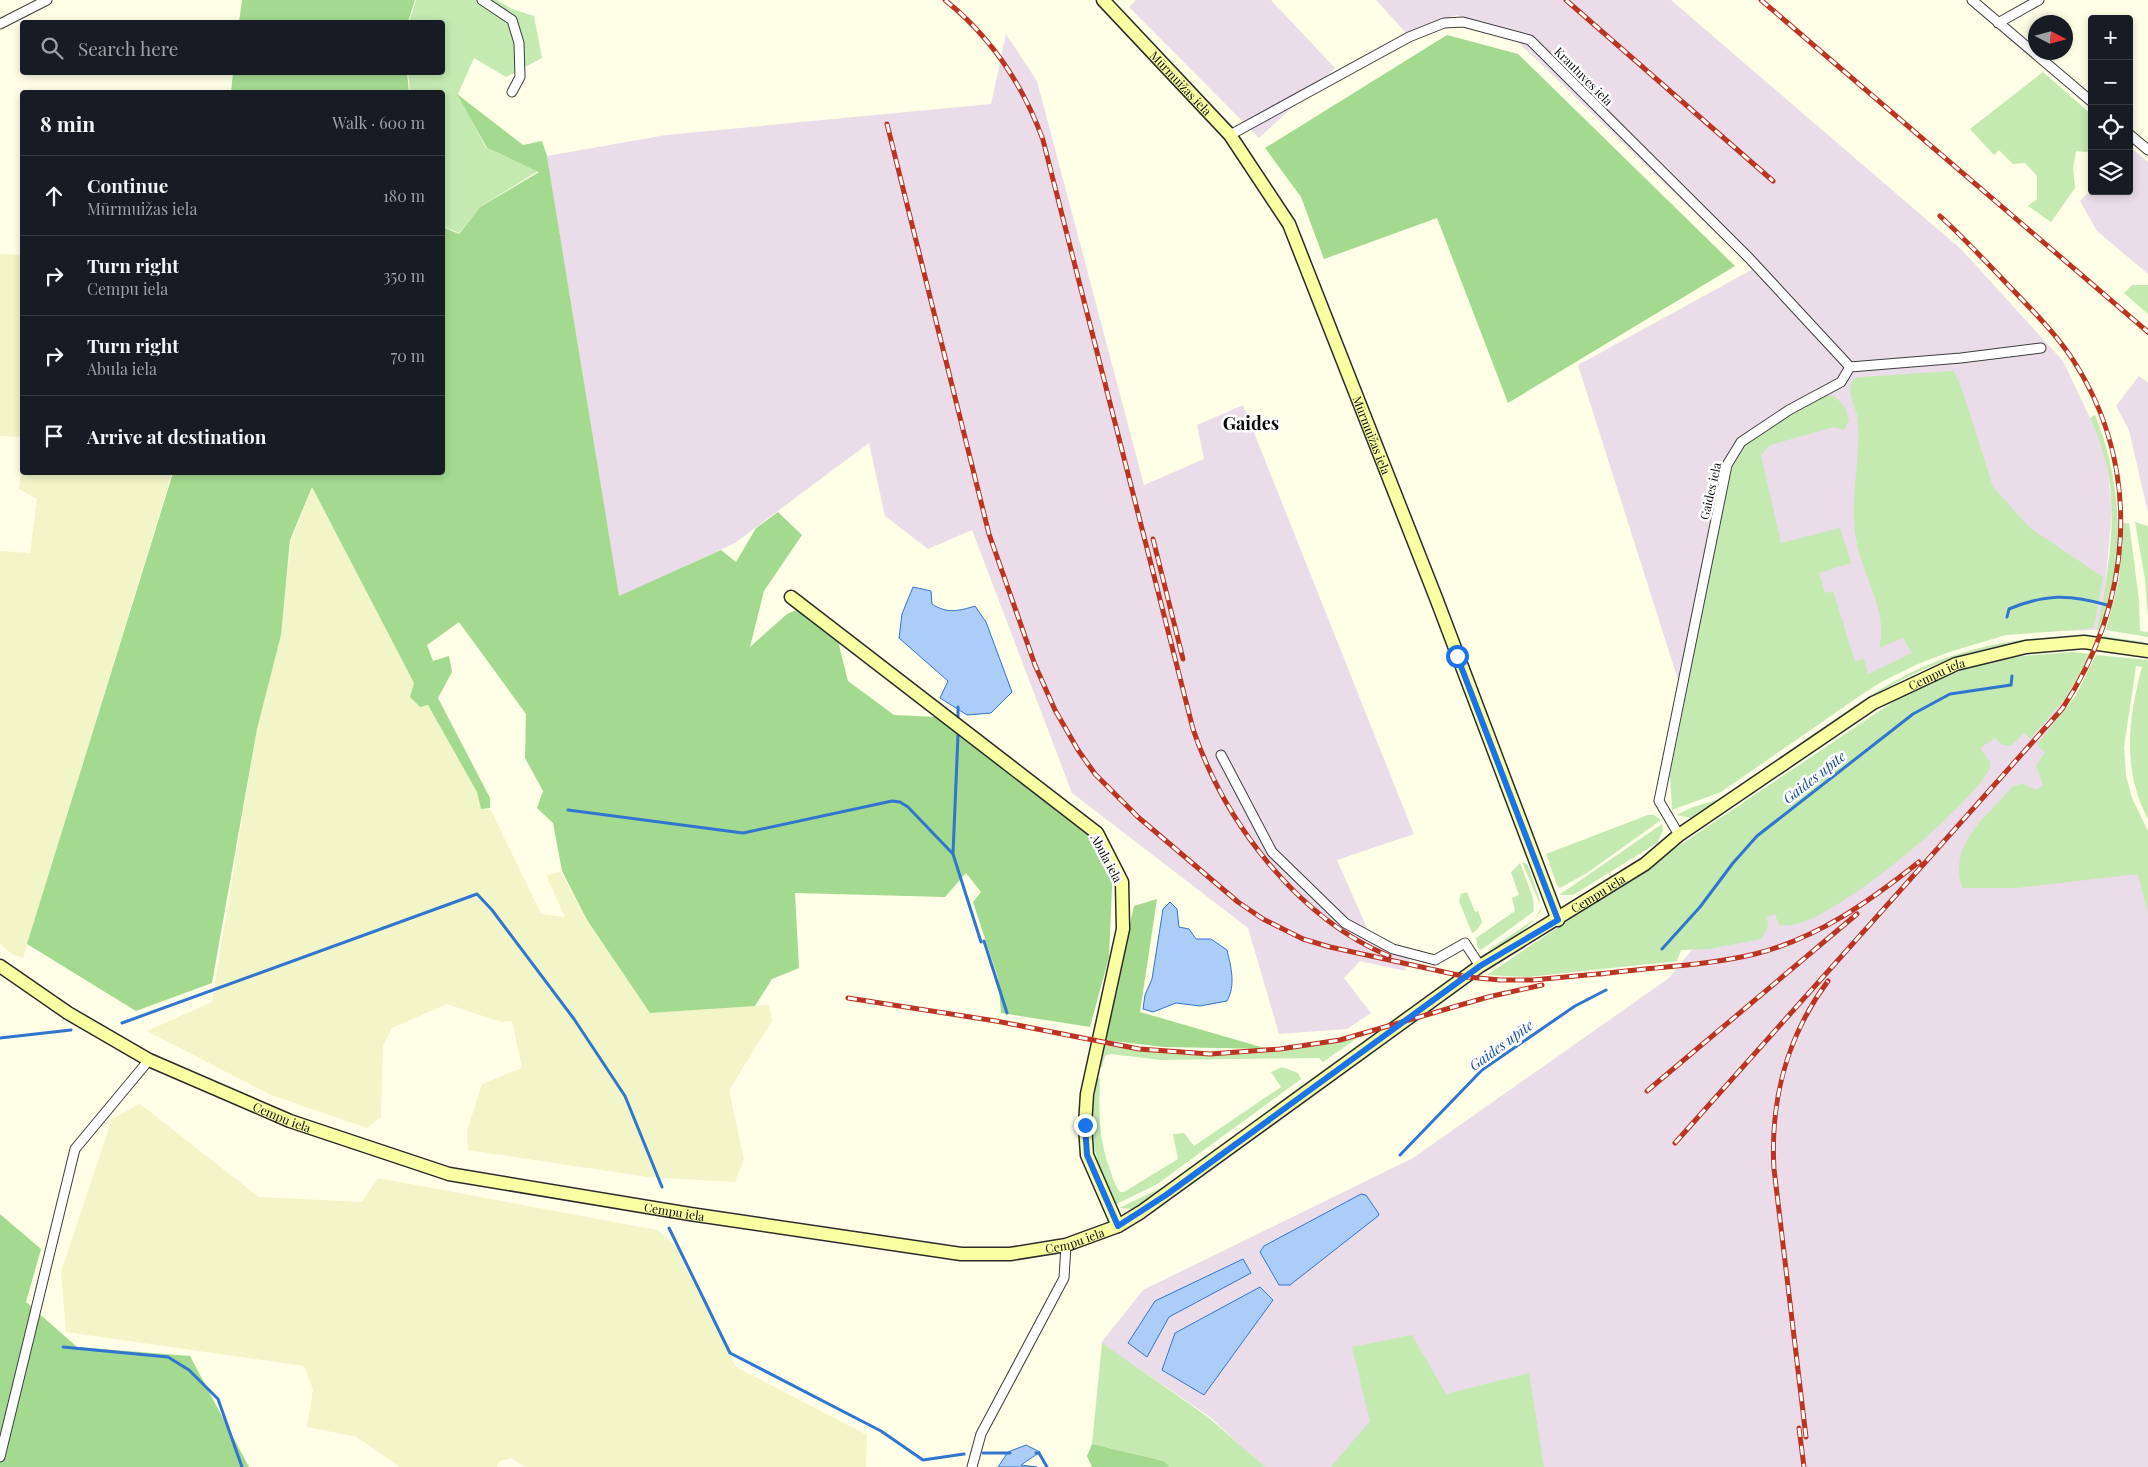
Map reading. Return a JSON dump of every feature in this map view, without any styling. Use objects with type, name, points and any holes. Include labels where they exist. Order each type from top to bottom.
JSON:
[{"type":"main road","name":"Mūrmuižas iela","points":[[1102,0],[1230,135],[1289,224],[1436,598],[1558,920]]},
{"type":"main road","name":"Abula iela","points":[[791,597],[1097,833],[1122,882],[1123,929],[1088,1089],[1085,1125],[1087,1155],[1118,1226]]},
{"type":"main road","name":"Cempu iela","points":[[0,966],[68,1013],[149,1060],[290,1121],[449,1174],[690,1214],[961,1254],[1010,1254],[1066,1245],[1118,1226],[1166,1195],[1480,966],[1558,920],[1644,864],[1679,835],[1873,703],[1956,664],[2026,647],[2084,642],[2148,651]]},
{"type":"street","points":[[0,24],[47,0]]},
{"type":"street","points":[[482,0],[512,20],[519,43],[520,77],[512,92]]},
{"type":"street","points":[[1972,0],[2088,99]]},
{"type":"street","points":[[1998,24],[2039,0]]},
{"type":"street","name":"Krautuves iela","points":[[1230,135],[1409,37],[1444,23],[1463,22],[1530,40],[1749,258],[1850,367]]},
{"type":"street","points":[[2133,137],[2148,150]]},
{"type":"street","points":[[1850,367],[1962,358],[2041,348]]},
{"type":"street","name":"Gaides iela","points":[[1679,835],[1659,801],[1727,465],[1741,442],[1789,410],[1841,382],[1850,367]]},
{"type":"street","points":[[1220,755],[1272,852],[1345,923],[1393,948],[1435,960],[1465,943],[1480,966]]},
{"type":"street","points":[[0,1456],[75,1149],[149,1060]]},
{"type":"street","points":[[972,1467],[981,1434],[1064,1278],[1066,1245]]},
{"type":"shaded area","points":[[1136,0],[1271,0],[1335,68],[1259,138],[1129,7]]},
{"type":"shaded area","points":[[1376,0],[1671,0],[1962,250],[2063,361],[2100,439],[2106,457],[2112,509],[2105,590],[2097,630],[2003,633],[1942,650],[1881,679],[1804,671],[1678,680],[1578,365],[1753,269],[1519,43],[1457,15],[1406,33]]},
{"type":"shaded area","points":[[1006,34],[1037,81],[1144,485],[1204,459],[1197,425],[1243,405],[1414,834],[1337,860],[1375,946],[1410,958],[1405,971],[1360,961],[1344,978],[1371,1013],[1347,1029],[1279,1034],[1248,928],[1072,793],[972,530],[928,549],[885,516],[869,443],[735,543],[619,597],[547,156],[666,135],[991,104]]},
{"type":"shaded area","points":[[2133,149],[2148,162],[2148,274],[2097,231],[2080,201],[2088,193],[2088,195],[2133,195]]},
{"type":"shaded area","points":[[2139,376],[2148,383],[2148,513],[2129,430],[2116,406]]},
{"type":"shaded area","points":[[2056,699],[2106,733],[2148,845],[2148,1467],[1264,1467],[1210,1417],[1101,1343],[1143,1290],[1413,1158],[1669,978],[1783,837]]},
{"type":"green space","points":[[242,0],[415,0],[409,20],[239,20]]},
{"type":"green space","points":[[416,0],[497,0],[512,9],[534,16],[542,58],[506,77],[474,58],[458,94],[486,148],[538,171],[481,206],[459,233],[445,227],[445,90],[410,90],[408,75],[445,75],[445,20],[410,20]]},
{"type":"green space","points":[[1447,35],[1518,54],[1735,266],[1508,403],[1437,218],[1324,259],[1301,197],[1265,148]]},
{"type":"green space","points":[[2043,72],[2088,111],[2088,151],[2076,151],[2073,168],[2075,188],[2051,222],[2028,206],[2037,199],[2037,176],[2025,163],[2013,164],[1999,150],[1994,155],[1970,129]]},
{"type":"green space","points":[[233,75],[407,75],[409,90],[231,90]]},
{"type":"green space","points":[[457,94],[523,145],[542,141],[547,156],[619,596],[721,550],[736,562],[756,528],[778,512],[802,535],[764,591],[750,647],[787,614],[811,604],[844,631],[839,645],[848,681],[894,715],[938,717],[1093,834],[1113,865],[1109,957],[1090,1027],[1001,1013],[998,978],[973,902],[981,892],[966,873],[945,897],[795,893],[799,968],[772,979],[755,1006],[650,1013],[587,920],[562,871],[553,823],[537,808],[543,791],[525,758],[526,714],[459,622],[427,645],[433,661],[449,656],[452,672],[438,698],[490,798],[490,808],[481,809],[477,792],[428,705],[420,707],[410,697],[414,683],[312,487],[290,540],[281,635],[257,729],[212,983],[136,1011],[27,944],[172,475],[445,475],[445,228],[459,234],[480,207],[539,172],[487,148]]},
{"type":"green space","points":[[0,254],[20,255],[20,437],[0,436]]},
{"type":"green space","points":[[2132,285],[2148,285],[2148,314],[2124,293]]},
{"type":"green space","points":[[1954,371],[1962,389],[1993,487],[2030,528],[2103,577],[2094,627],[2006,635],[1949,652],[1918,664],[1883,681],[1861,695],[1721,792],[1672,810],[1670,775],[1731,470],[1745,446],[1766,429],[1826,396],[1834,396],[1845,407],[1849,421],[1844,430],[1834,427],[1770,445],[1761,455],[1781,543],[1840,528],[1851,563],[1819,573],[1825,593],[1833,591],[1855,661],[1864,659],[1868,674],[1912,653],[1903,638],[1879,648],[1881,623],[1879,610],[1861,560],[1855,532],[1854,501],[1858,453],[1858,421],[1850,389],[1851,383],[1854,378],[1861,377]]},
{"type":"green space","points":[[2095,415],[2102,432],[2112,470],[2118,528],[2115,574],[2100,630],[2097,630],[2108,565],[2112,522],[2109,481],[2105,461],[2090,418]]},
{"type":"green space","points":[[21,475],[171,475],[23,958],[12,954],[0,944],[0,551],[30,553],[37,499],[19,489]]},
{"type":"green space","points":[[312,487],[414,683],[410,697],[418,706],[429,706],[478,794],[482,809],[491,810],[541,914],[565,917],[546,875],[561,872],[587,921],[651,1013],[769,1005],[772,1021],[729,1090],[744,1160],[735,1182],[648,1177],[468,1150],[467,1131],[482,1084],[522,1068],[512,1021],[501,1022],[447,1004],[392,1028],[383,1046],[381,1117],[367,1128],[271,1095],[147,1031],[212,1002],[257,728],[280,636],[291,541]]},
{"type":"green space","points":[[2135,522],[2148,526],[2148,618],[2145,579]]},
{"type":"green space","points":[[2123,523],[2129,523],[2139,600],[2140,631],[2148,632],[2148,637],[2106,630],[2119,580]]},
{"type":"green space","points":[[2070,636],[2098,636],[2098,639],[2040,640],[1984,649],[1956,657],[1903,679],[1850,711],[1805,742],[1802,742],[1883,688],[1936,662],[1958,654],[2002,643]]},
{"type":"green space","points":[[2103,636],[2144,642],[2148,645],[2104,638]]},
{"type":"green space","points":[[2073,652],[2091,654],[2065,699],[2030,739],[2024,733],[2011,746],[2002,745],[1995,738],[1980,748],[1990,762],[1990,768],[1977,786],[1930,834],[1900,860],[1838,904],[1812,918],[1790,925],[1779,925],[1775,914],[1767,917],[1768,927],[1761,939],[1709,949],[1681,950],[1677,961],[1528,977],[1487,975],[1906,693],[1969,667],[2022,656]]},
{"type":"green space","points":[[2096,655],[2148,660],[2148,819],[2134,782],[2130,744],[2133,706],[2142,667],[2136,666],[2124,747],[2126,776],[2132,798],[2148,831],[2148,914],[2138,874],[2017,888],[1962,888],[1959,872],[1960,858],[1972,832],[2013,786],[2023,784],[2036,790],[2043,785],[2036,766],[2045,752],[2037,745],[2076,695]]},
{"type":"green space","points":[[1720,799],[1691,818],[1676,815],[1693,807]]},
{"type":"green space","points":[[1648,815],[1654,815],[1661,820],[1587,873],[1560,888],[1557,885],[1546,854]]},
{"type":"green space","points":[[1662,824],[1663,830],[1657,843],[1573,895],[1559,895]]},
{"type":"green space","points":[[1522,862],[1528,865],[1539,902]]},
{"type":"green space","points":[[1520,863],[1533,898],[1534,911],[1481,950],[1478,948],[1476,938],[1515,911],[1512,898],[1519,895],[1511,872]]},
{"type":"green space","points":[[1467,892],[1475,912],[1478,911],[1482,922],[1478,929],[1472,933],[1459,901],[1461,894]]},
{"type":"green space","points":[[1157,899],[1140,1012],[1268,1049],[1164,1047],[1104,1040],[1134,906]]},
{"type":"green space","points":[[1535,919],[1528,926],[1502,944],[1487,951]]},
{"type":"green space","points":[[1357,1038],[1323,1062],[1319,1058],[1161,1060],[1110,1054],[1105,1056],[1102,1067],[1099,1067],[1103,1045],[1136,1050],[1199,1055],[1293,1049]]},
{"type":"green space","points":[[1282,1067],[1298,1073],[1301,1079],[1156,1185],[1116,1204],[1102,1172],[1094,1146],[1093,1112],[1097,1078],[1100,1078],[1100,1123],[1105,1155],[1116,1186],[1120,1192],[1124,1192],[1178,1159],[1173,1134],[1184,1133],[1194,1146],[1281,1087],[1271,1072]]},
{"type":"green space","points":[[140,1104],[259,1197],[362,1202],[378,1178],[657,1230],[674,1245],[736,1367],[867,1435],[866,1467],[525,1467],[512,1458],[500,1461],[497,1467],[400,1467],[357,1437],[307,1427],[313,1390],[304,1366],[66,1332],[61,1272],[112,1119]]},
{"type":"green space","points":[[1232,1138],[1134,1209],[1119,1208],[1161,1188]]},
{"type":"green space","points":[[0,1214],[41,1249],[26,1302],[77,1347],[190,1356],[249,1467],[0,1467]]},
{"type":"green space","points":[[1412,1335],[1446,1394],[1529,1373],[1544,1467],[1331,1467],[1370,1421],[1352,1347]]},
{"type":"green space","points":[[1102,1343],[1208,1417],[1265,1467],[1170,1467],[1164,1461],[1092,1444]]},
{"type":"green space","points":[[1092,1444],[1164,1461],[1170,1467],[1092,1467],[1087,1456]]},
{"type":"water","points":[[913,587],[931,591],[932,604],[943,609],[958,610],[975,606],[986,622],[1012,692],[991,713],[967,715],[940,698],[948,681],[899,638],[902,614]]},
{"type":"water","points":[[1170,902],[1177,909],[1179,927],[1189,929],[1196,939],[1211,939],[1227,950],[1232,982],[1227,1001],[1200,1006],[1176,1003],[1153,1012],[1143,1009],[1145,995],[1152,979],[1163,909]]},
{"type":"water","points":[[1361,1194],[1366,1195],[1379,1214],[1378,1216],[1290,1285],[1279,1285],[1260,1252],[1264,1246]]},
{"type":"water","points":[[1243,1259],[1251,1273],[1169,1317],[1147,1357],[1128,1343],[1155,1301]]},
{"type":"water","points":[[1260,1287],[1273,1300],[1204,1395],[1162,1370],[1175,1333]]},
{"type":"water","points":[[1026,1445],[1040,1452],[1021,1465],[1037,1467],[998,1467],[1008,1452]]},
{"type":"waterway","name":"Gaides upīte","points":[[2007,617],[2009,609],[2034,600],[2046,598],[2069,597],[2107,605]]},
{"type":"waterway","name":"Gaides upīte","points":[[1662,949],[1700,907],[1733,863],[1757,836],[1913,714],[1950,694],[2011,685],[2012,676]]},
{"type":"waterway","points":[[958,707],[958,720]]},
{"type":"waterway","points":[[568,810],[743,833],[892,801],[900,802],[908,807],[953,854],[958,735]]},
{"type":"waterway","points":[[953,854],[981,942]]},
{"type":"waterway","points":[[122,1023],[477,894],[492,910],[574,1019],[625,1096],[662,1187]]},
{"type":"waterway","points":[[984,941],[1007,1013]]},
{"type":"waterway","name":"Gaides upīte","points":[[1400,1155],[1482,1070],[1575,1006],[1606,990]]},
{"type":"waterway","points":[[0,1038],[71,1030]]},
{"type":"waterway","points":[[669,1228],[730,1353],[881,1431],[923,1460],[964,1454]]},
{"type":"waterway","points":[[63,1347],[168,1357],[189,1370],[218,1399],[242,1467]]},
{"type":"waterway","points":[[983,1453],[1010,1453]]},
{"type":"waterway","points":[[1036,1453],[1039,1453],[1047,1467]]},
{"type":"railway","points":[[945,0],[977,30],[1004,63],[1026,100],[1043,140],[1193,729],[1207,764],[1224,798],[1244,831],[1268,863],[1295,892],[1324,917],[1355,939],[1389,956]]},
{"type":"railway","points":[[1566,0],[1773,181]]},
{"type":"railway","points":[[1761,0],[2148,332]]},
{"type":"railway","points":[[887,124],[989,534],[1035,665],[1055,710],[1078,750],[1095,774],[1138,817],[1238,902],[1263,919],[1303,939],[1330,947],[1467,977],[1533,980],[1608,973]]},
{"type":"railway","points":[[1675,1143],[2062,709],[2085,669],[2103,626],[2115,582],[2120,536],[2119,491],[2111,446],[2096,402],[2073,360],[2052,332],[1940,216]]},
{"type":"railway","points":[[1153,539],[1183,659]]},
{"type":"railway","points":[[1601,974],[1698,964],[1755,954],[1778,947],[1842,917],[1882,891],[1919,862]]},
{"type":"railway","points":[[1647,1091],[1857,914]]},
{"type":"railway","points":[[1806,1437],[1774,1169],[1773,1144],[1775,1119],[1784,1070],[1802,1024],[1828,981]]},
{"type":"railway","points":[[848,998],[996,1021],[1139,1049],[1210,1054],[1280,1049],[1340,1040],[1488,997],[1542,985]]},
{"type":"railway","points":[[1799,1428],[1804,1467]]},
{"type":"district","name":"Gaides","points":[[1251,423]]},
{"type":"route","points":[[1085,1125],[1087,1155],[1118,1226],[1166,1195],[1480,966],[1558,920],[1457,656]]}]
